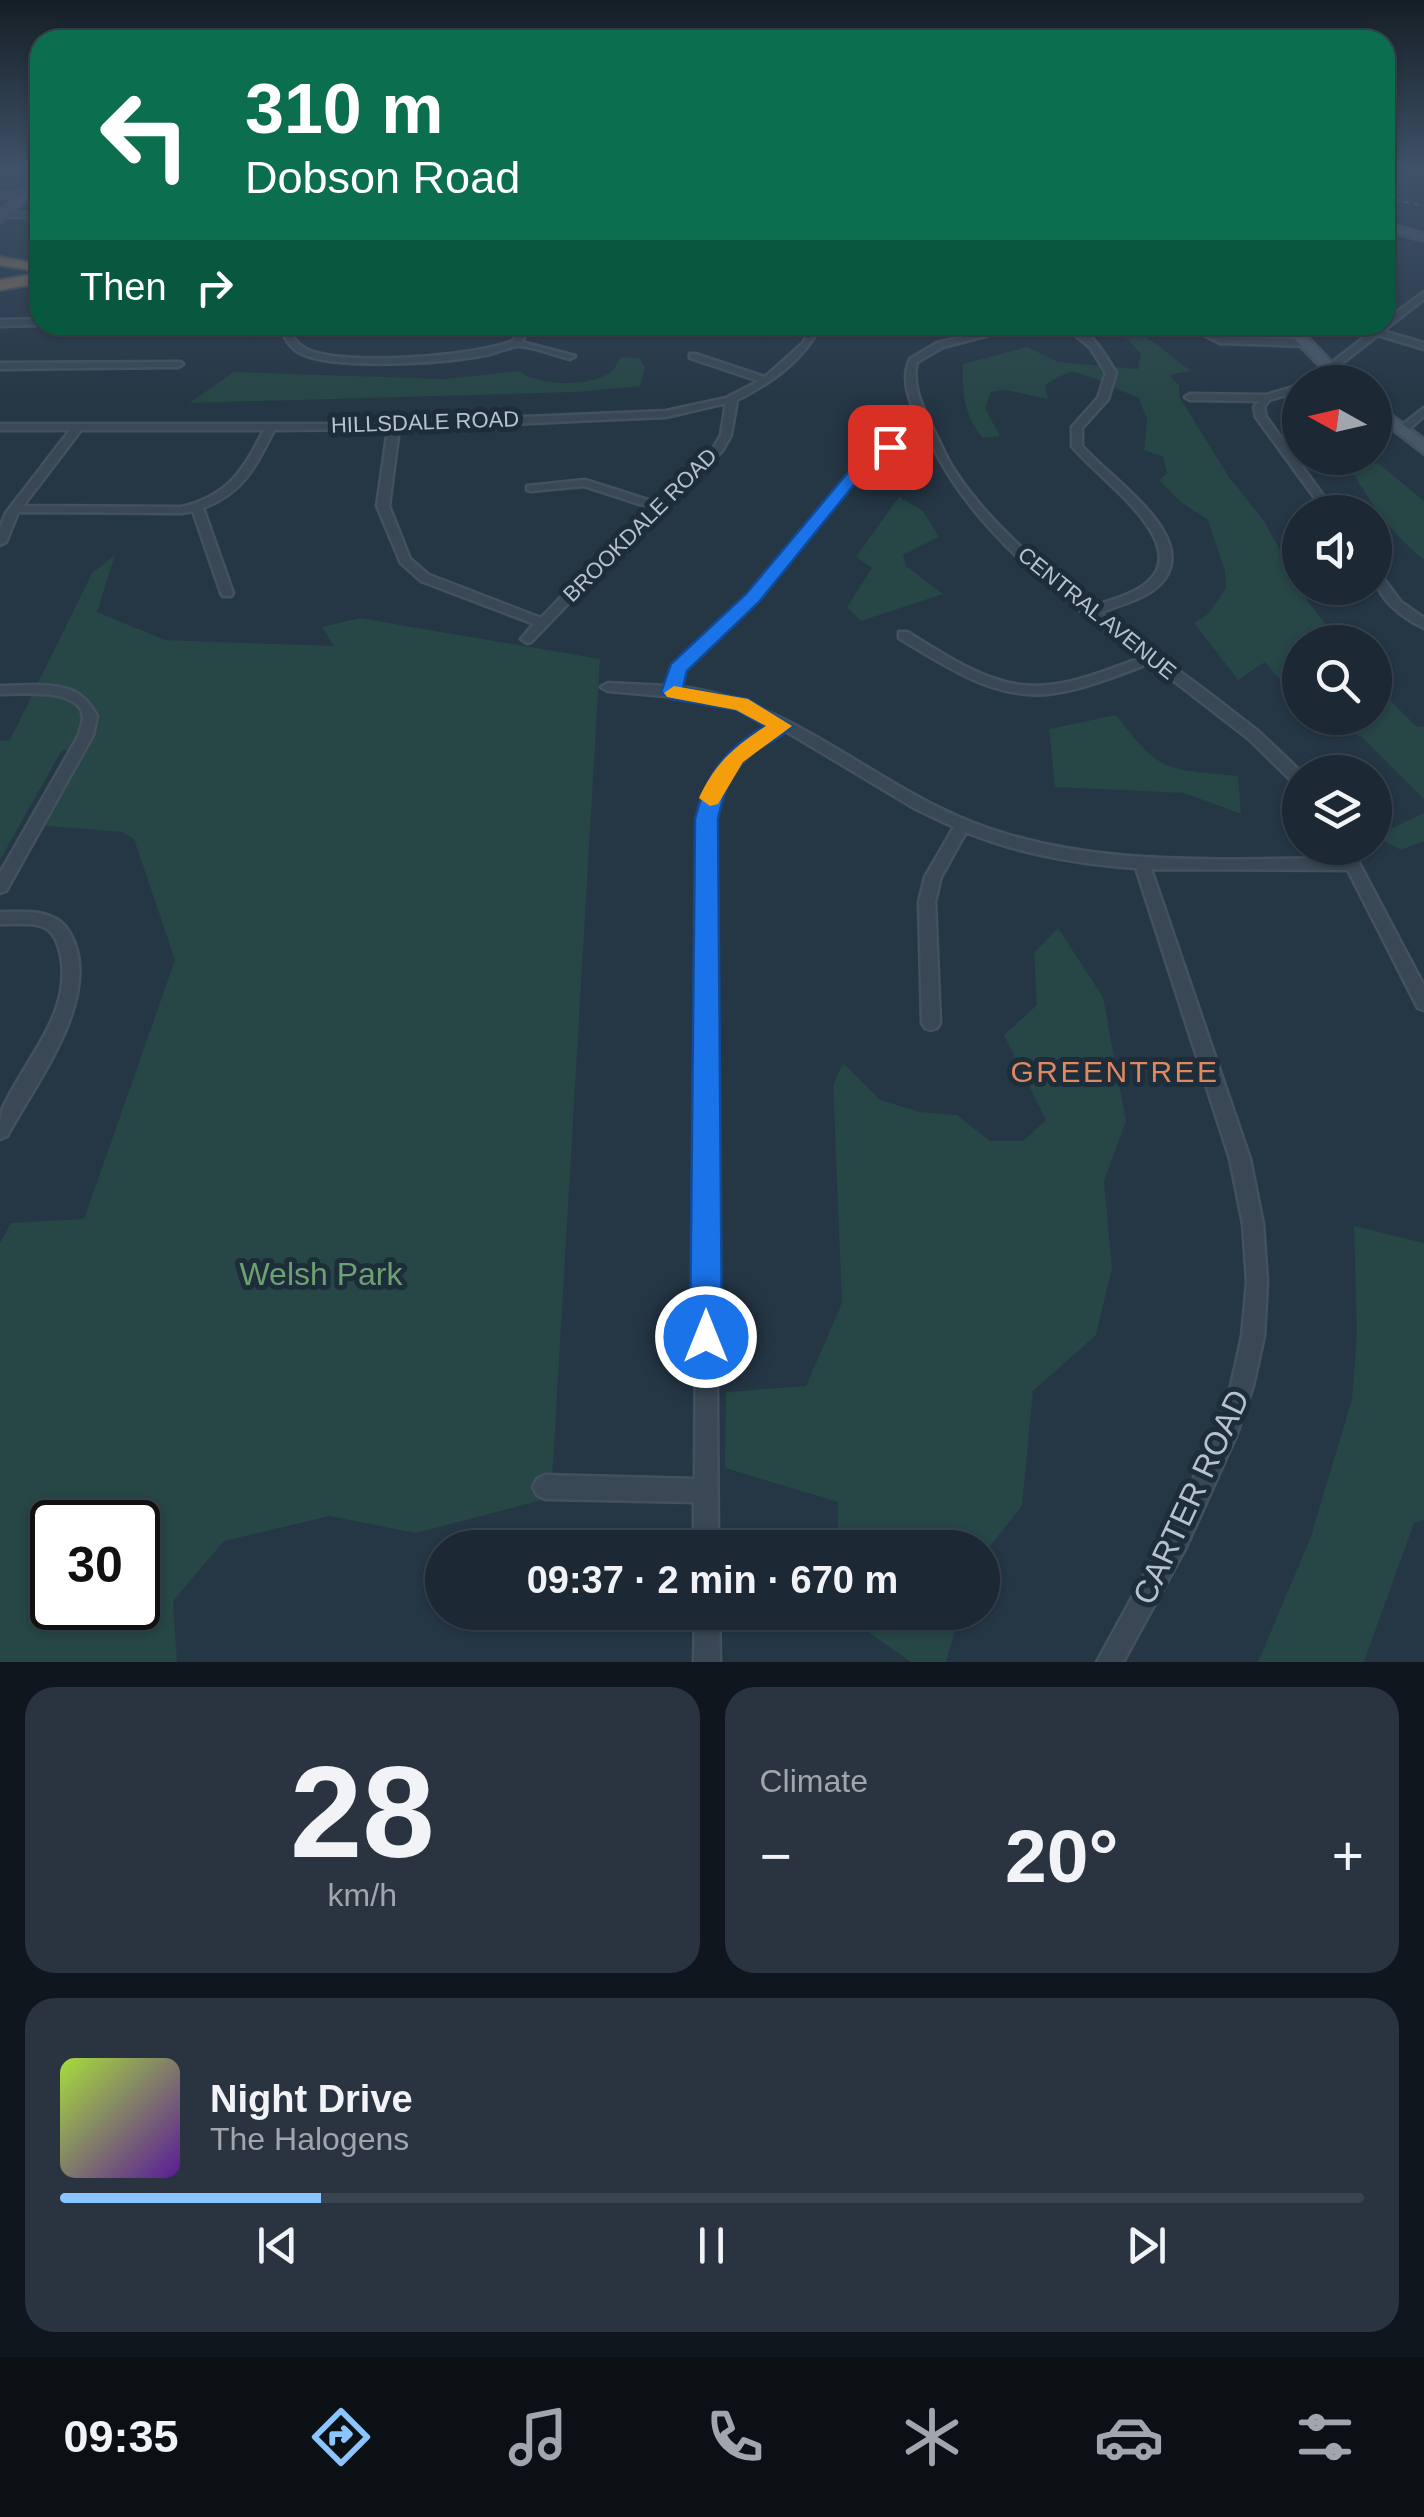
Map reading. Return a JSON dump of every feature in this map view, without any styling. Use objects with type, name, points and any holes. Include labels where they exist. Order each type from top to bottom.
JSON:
[{"type":"highway","points":[[0,261],[30,270]]},
{"type":"highway","points":[[0,282],[30,275]]},
{"type":"street","points":[[1395,319],[1424,296]]},
{"type":"street","points":[[0,323],[30,322]]},
{"type":"street","points":[[289,335],[298,348],[331,358],[470,357],[502,351],[517,343],[521,335]]},
{"type":"street","name":"HILLSDALE ROAD","points":[[0,427],[271,427],[645,416],[687,411],[732,399],[767,380],[796,356],[810,335]]},
{"type":"street","name":"CENTRAL AVENUE","points":[[983,335],[934,347],[913,361],[909,372],[932,440],[958,480],[998,529],[1091,612],[1254,734],[1282,762]]},
{"type":"street","points":[[1080,335],[1094,345],[1111,373],[1103,399],[1076,427],[1077,446],[1160,532],[1169,555],[1156,582],[1091,612]]},
{"type":"street","points":[[1209,335],[1220,340],[1304,343]]},
{"type":"street","points":[[1297,335],[1325,365]]},
{"type":"street","points":[[1334,365],[1374,335]]},
{"type":"street","points":[[1388,335],[1424,346]]},
{"type":"street","points":[[517,343],[570,356]]},
{"type":"street","points":[[693,356],[767,380]]},
{"type":"street","points":[[0,366],[178,364]]},
{"type":"street","points":[[1190,397],[1266,398],[1282,393]]},
{"type":"street","points":[[1266,398],[1260,408],[1262,417],[1318,495]]},
{"type":"street","name":"BROOKDALE ROAD","points":[[527,639],[656,506],[718,449],[729,424],[732,399]]},
{"type":"street","points":[[1402,430],[1424,411]]},
{"type":"street","points":[[1392,422],[1424,448]]},
{"type":"street","points":[[394,424],[383,506],[405,561],[425,578],[544,623]]},
{"type":"street","points":[[0,542],[15,509],[78,427]]},
{"type":"street","points":[[15,509],[197,506],[238,485],[271,427]]},
{"type":"street","points":[[671,692],[678,669],[752,598],[866,461],[890,447],[932,440]]},
{"type":"street","points":[[531,488],[585,483],[656,506]]},
{"type":"street","points":[[197,506],[227,593]]},
{"type":"street","points":[[1392,599],[1424,624]]},
{"type":"street","points":[[903,635],[968,675],[1034,692],[1072,688],[1150,659]]},
{"type":"street","points":[[608,687],[671,692],[741,704],[914,803],[962,825],[1066,855],[1142,864],[1282,864]]},
{"type":"street","points":[[0,690],[64,692],[82,700],[90,716],[86,734],[0,887]]},
{"type":"street","points":[[706,1530],[706,819],[714,788],[727,766],[745,747],[781,726]]},
{"type":"street","points":[[931,1023],[927,902],[933,878],[962,825]]},
{"type":"street","name":"CARTER ROAD","points":[[1110,1662],[1146,1600],[1231,1426],[1246,1380],[1259,1289],[1251,1200],[1240,1158],[1142,864]]},
{"type":"street","points":[[1353,865],[1424,1002]]},
{"type":"street","points":[[0,918],[41,920],[56,926],[66,944],[71,977],[68,1003],[0,1130]]},
{"type":"street","points":[[545,1487],[705,1490]]},
{"type":"street","points":[[706,1630],[707,1662]]},
{"type":"green space","points":[[1124,335],[1144,335],[1191,371],[1169,375],[1179,385],[1180,398],[1229,477],[1264,521],[1282,554],[1282,605],[1311,605],[1326,625],[1282,625],[1282,682],[1265,662],[1238,680],[1194,623],[1208,614],[1226,588],[1225,571],[1208,520],[1181,502],[1159,480],[1167,473],[1163,457],[1144,450],[1147,420],[1139,398],[1074,372],[1045,385],[1048,399],[1005,390],[991,392],[985,408],[1000,436],[983,438],[968,413],[964,394],[963,364],[1027,347],[1058,362],[1138,369],[1141,354]]},
{"type":"green space","points":[[621,357],[639,358],[645,367],[640,386],[577,392],[189,403],[234,372],[445,379],[519,371],[539,380],[565,383],[603,376],[612,371]]},
{"type":"green space","points":[[1354,475],[1392,475],[1424,501],[1424,560],[1392,528],[1392,495],[1366,495]]},
{"type":"green space","points":[[899,497],[923,511],[939,537],[903,555],[906,566],[943,594],[861,621],[847,607],[872,568],[856,557]]},
{"type":"green space","name":"Welsh Park","points":[[115,555],[97,612],[165,640],[334,646],[322,627],[360,618],[600,659],[551,1498],[415,1533],[330,1516],[224,1541],[173,1601],[177,1662],[0,1662],[0,1243],[11,1223],[84,1219],[175,960],[134,839],[122,832],[35,825],[77,750],[62,750],[0,860],[0,741],[10,740],[92,573]]},
{"type":"green space","points":[[1392,702],[1416,726],[1424,727],[1424,799],[1392,767],[1392,755],[1380,755],[1357,735],[1392,735]]},
{"type":"green space","points":[[1116,715],[1144,748],[1167,765],[1238,776],[1241,814],[1184,793],[1055,787],[1049,729]]},
{"type":"green space","points":[[1424,813],[1424,841],[1401,850],[1392,845],[1392,828]]},
{"type":"green space","points":[[1058,928],[1103,997],[1126,1121],[1104,1181],[1112,1268],[1096,1335],[1033,1391],[1022,1506],[1000,1534],[1000,1530],[838,1530],[838,1502],[725,1468],[726,1392],[806,1386],[842,1303],[833,1085],[843,1063],[880,1100],[920,1112],[957,1115],[990,1141],[1023,1141],[1046,1120],[1004,1035],[1037,1005],[1034,953]]},
{"type":"green space","points":[[1354,1226],[1424,1243],[1424,1520],[1414,1523],[1364,1662],[1258,1662],[1310,1539],[1352,1399],[1357,1332]]},
{"type":"green space","points":[[865,1630],[955,1630],[946,1662],[911,1662]]},
{"type":"slow traffic","points":[[674,693],[741,704],[781,726],[756,739],[736,756],[710,798]]},
{"type":"district","name":"GREENTREE","points":[[1115,1071]]},
{"type":"route","points":[[706,1337],[706,819],[714,788],[727,766],[745,747],[781,726],[741,704],[671,692],[678,669],[752,598],[866,461],[890,447]]}]
